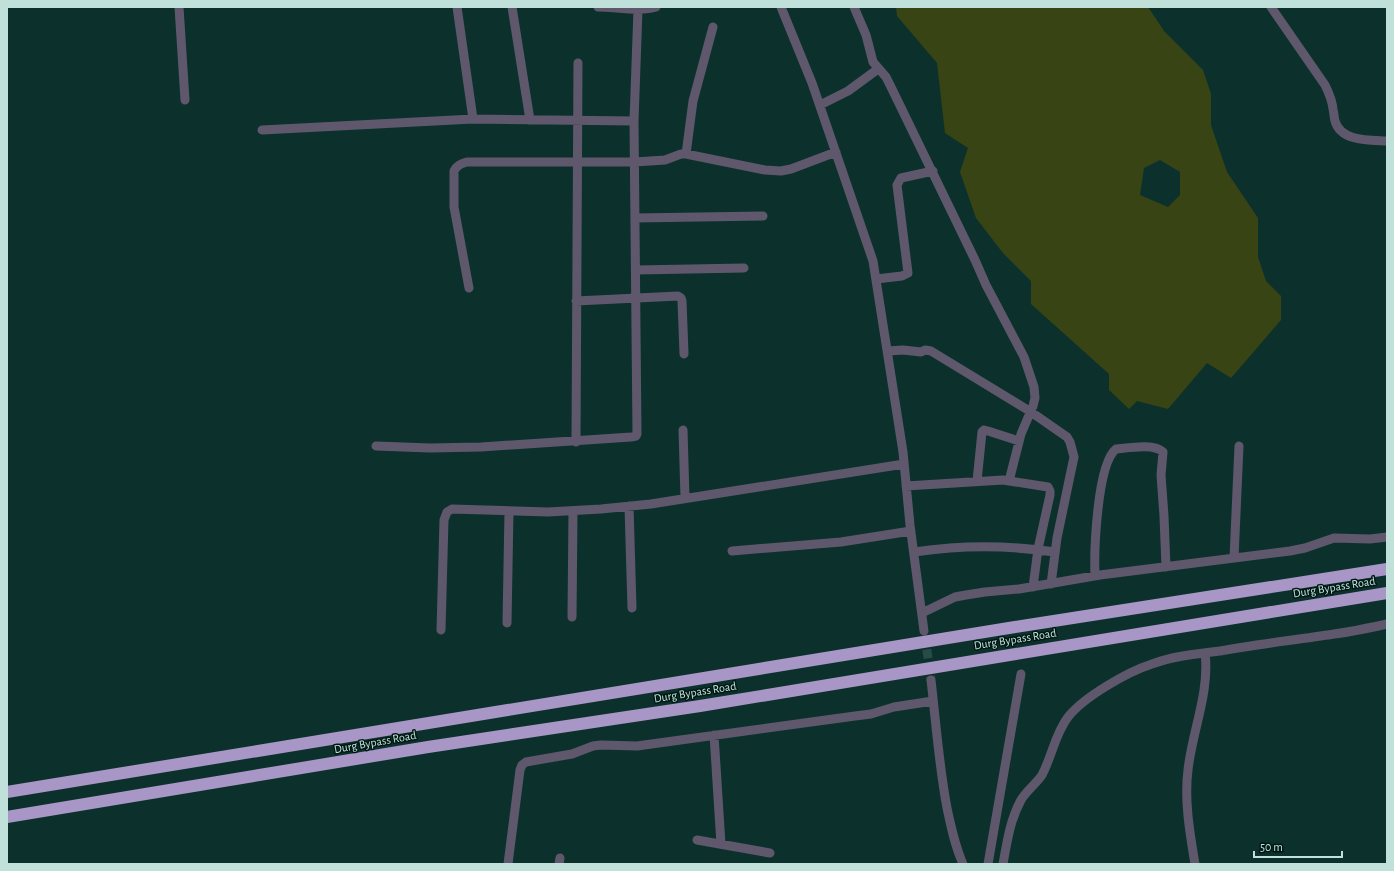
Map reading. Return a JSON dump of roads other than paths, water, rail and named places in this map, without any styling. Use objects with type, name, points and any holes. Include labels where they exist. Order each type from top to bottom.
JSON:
[{"type":"highway","name":"Durg Bypass Road","points":[[7,792],[1015,627],[1387,569]]},
{"type":"highway","name":"Durg Bypass Road","points":[[7,817],[428,747],[707,705],[1387,593]]},
{"type":"street","points":[[179,7],[185,100]]},
{"type":"street","points":[[457,7],[473,119]]},
{"type":"street","points":[[512,7],[530,120]]},
{"type":"street","points":[[598,7],[638,9],[656,7]]},
{"type":"street","points":[[782,7],[820,105],[873,261],[888,351],[904,464],[924,631]]},
{"type":"street","points":[[854,7],[866,35],[873,62],[886,77],[889,83],[986,285],[1024,357],[1034,387],[1035,398],[1019,441],[1009,481]]},
{"type":"street","points":[[1271,7],[1325,85],[1330,96],[1338,129],[1346,135],[1356,138],[1387,141]]},
{"type":"street","points":[[376,446],[430,448],[481,447],[576,442],[631,437],[638,434],[634,121],[638,9]]},
{"type":"street","points":[[686,154],[693,100],[713,27]]},
{"type":"street","points":[[576,442],[578,63]]},
{"type":"street","points":[[820,105],[848,91],[878,69]]},
{"type":"street","points":[[262,130],[473,119],[634,121]]},
{"type":"street","points":[[469,288],[454,207],[453,177],[456,166],[467,162],[634,162],[665,160],[681,154],[686,154],[765,170],[781,171],[791,169],[836,152]]},
{"type":"street","points":[[876,279],[902,276],[908,273],[898,181],[901,178],[932,171]]},
{"type":"street","points":[[635,218],[763,216]]},
{"type":"street","points":[[636,270],[744,268]]},
{"type":"street","points":[[576,301],[674,296],[681,298],[684,354]]},
{"type":"street","points":[[888,351],[909,350],[921,352],[928,349],[1029,417],[1067,437],[1074,457],[1055,552],[1051,584]]},
{"type":"street","points":[[683,430],[685,498]]},
{"type":"street","points":[[978,481],[982,432],[984,430],[1019,441]]},
{"type":"street","points":[[1234,558],[1239,446]]},
{"type":"street","points":[[1095,576],[1095,541],[1101,488],[1110,456],[1116,449],[1135,447],[1154,448],[1160,449],[1163,452],[1161,475],[1166,567]]},
{"type":"street","points":[[441,630],[445,516],[452,510],[573,511],[629,506],[904,464]]},
{"type":"street","points":[[906,486],[978,481],[1009,481],[1045,486],[1048,488],[1050,491],[1038,549],[1033,587]]},
{"type":"street","points":[[629,506],[632,608]]},
{"type":"street","points":[[507,623],[510,511]]},
{"type":"street","points":[[572,617],[573,511]]},
{"type":"street","points":[[732,551],[841,542],[911,530]]},
{"type":"street","points":[[922,613],[955,597],[966,595],[1033,587],[1095,576],[1290,551],[1305,548],[1334,538],[1370,540],[1387,537]]},
{"type":"street","points":[[914,552],[969,546],[1020,547],[1055,552]]},
{"type":"street","points":[[1003,864],[1014,814],[1022,799],[1042,775],[1058,736],[1068,717],[1084,702],[1127,675],[1152,664],[1205,653],[1334,634],[1387,624]]},
{"type":"street","points":[[1195,864],[1188,815],[1187,772],[1204,688],[1206,668],[1205,653]]},
{"type":"street","points":[[988,864],[1021,674]]},
{"type":"street","points":[[930,680],[943,787],[952,831],[963,864]]},
{"type":"street","points":[[508,864],[520,770],[522,765],[526,762],[560,757],[602,745],[637,746],[855,716],[894,707],[933,702]]},
{"type":"street","points":[[714,735],[722,844]]},
{"type":"street","points":[[697,840],[770,853]]},
{"type":"tunnel","points":[[925,636],[931,680]]}]
